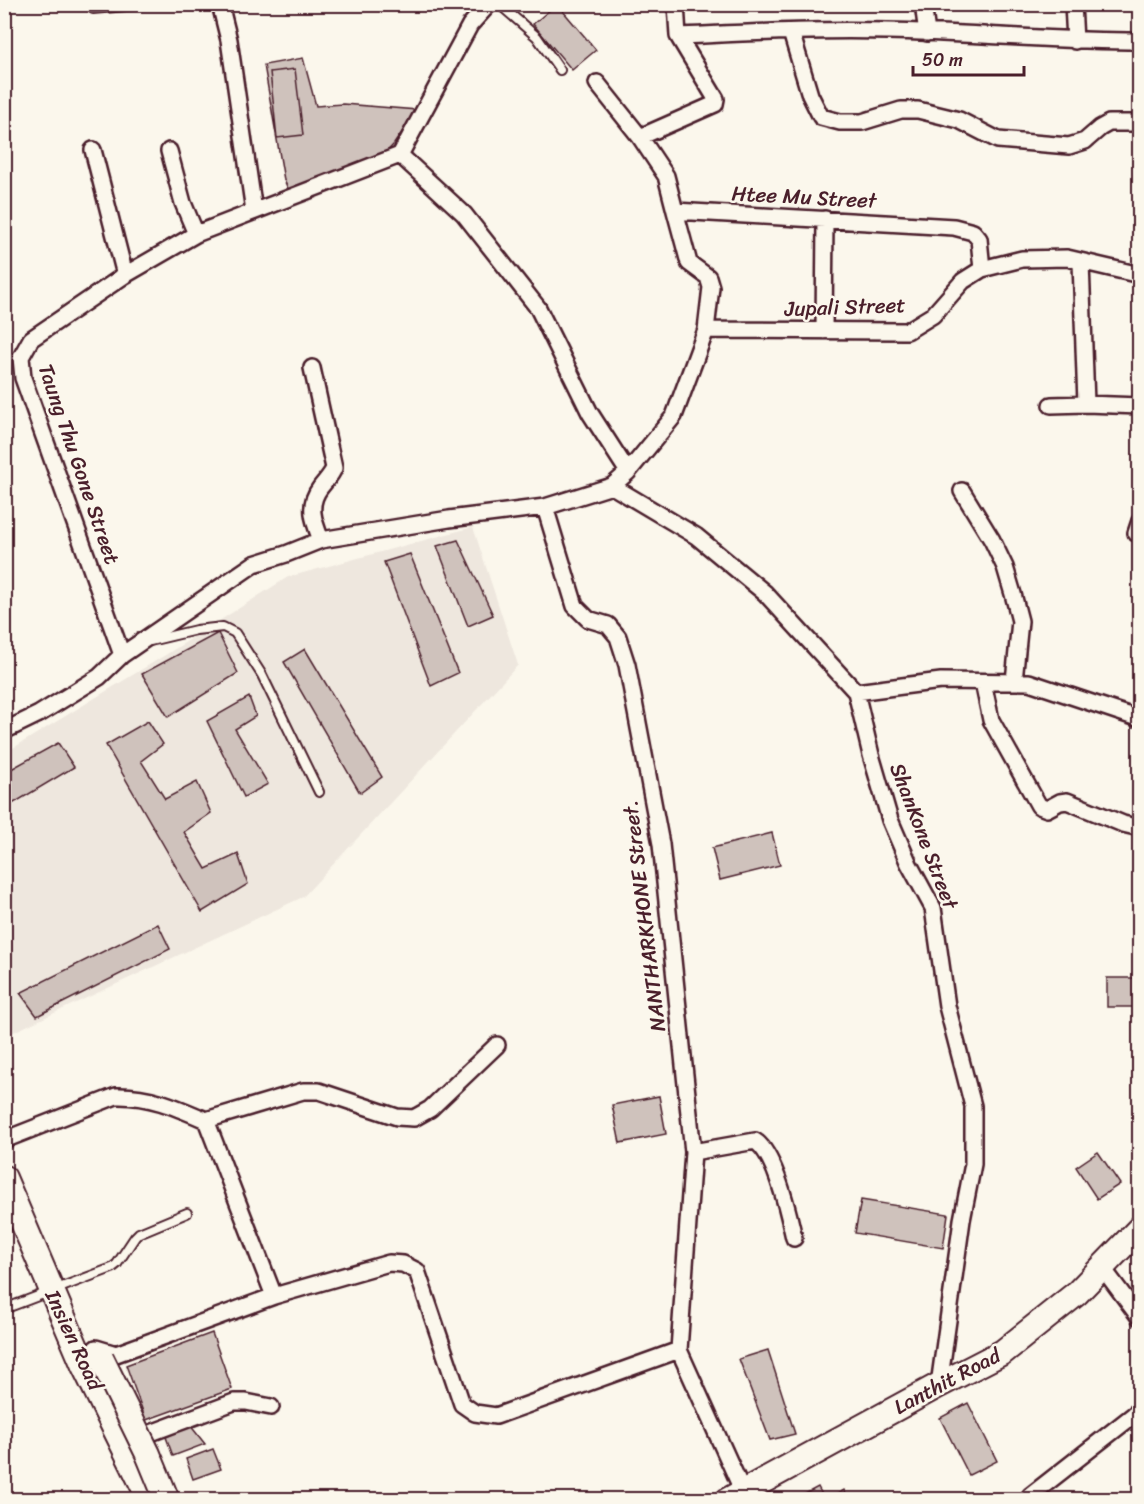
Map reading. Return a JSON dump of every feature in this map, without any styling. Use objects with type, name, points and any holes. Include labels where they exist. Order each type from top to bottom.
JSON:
[{"type":"main road","name":"Insien Road","points":[[4,1178],[84,1366],[150,1500]]},
{"type":"main road","name":"Lanthit Road","points":[[736,1496],[1003,1352],[1077,1293],[1140,1228]]},
{"type":"main road","points":[[67,1327],[98,1353],[148,1454],[167,1500]]},
{"type":"street","points":[[220,4],[229,40],[254,211]]},
{"type":"street","points":[[489,4],[470,25],[400,155],[464,214],[538,308],[590,413],[628,472]]},
{"type":"street","points":[[640,137],[715,104],[716,99],[678,36],[676,4]]},
{"type":"street","points":[[923,4],[927,33]]},
{"type":"street","points":[[1073,4],[1075,41]]},
{"type":"street","points":[[678,36],[830,30],[1075,41],[1140,41]]},
{"type":"street","points":[[791,32],[810,95],[821,117],[840,122],[862,122],[901,110],[918,110],[958,120],[998,140],[1069,146],[1084,141],[1109,123],[1140,123]]},
{"type":"street","points":[[4,731],[39,714],[99,676],[122,655],[254,564],[321,540],[449,519],[545,507],[612,486],[628,472],[674,416],[706,330],[711,286],[708,277],[689,263],[666,176],[640,137],[597,83]]},
{"type":"street","points":[[93,150],[125,275]]},
{"type":"street","points":[[169,151],[183,203],[196,234]]},
{"type":"street","name":"Taung Thu Gone Street","points":[[122,655],[23,378],[21,357],[31,339],[125,275],[196,234],[400,155]]},
{"type":"street","name":"Htee Mu Street","points":[[675,211],[954,227],[973,232],[979,239],[982,269]]},
{"type":"street","points":[[824,331],[825,219]]},
{"type":"street","name":"Jupali Street","points":[[706,330],[907,331],[933,315],[963,281],[982,269],[1022,259],[1066,258],[1140,275]]},
{"type":"street","points":[[1081,262],[1086,404]]},
{"type":"street","points":[[312,368],[334,468],[315,494],[311,514],[321,540]]},
{"type":"street","points":[[1051,405],[1140,406]]},
{"type":"street","name":"ShanKone Street","points":[[612,486],[696,536],[765,593],[856,692],[890,820],[909,864],[933,908],[947,1006],[974,1106],[973,1164],[962,1220],[939,1385]]},
{"type":"street","points":[[962,491],[1005,567],[1013,594],[1020,621],[1014,681]]},
{"type":"street","name":"NANTHARKHONE Street.","points":[[545,507],[575,606],[588,619],[608,625],[618,637],[627,665],[661,844],[693,1152],[680,1350],[736,1496]]},
{"type":"street","points":[[856,692],[941,681],[1029,682],[1140,719]]},
{"type":"street","points":[[983,682],[991,720],[1039,806],[1047,809],[1067,801],[1140,828]]},
{"type":"street","points":[[4,1140],[116,1096],[135,1096],[166,1102],[206,1120],[303,1091],[319,1091],[397,1117],[414,1118],[430,1109],[497,1045]]},
{"type":"street","points":[[206,1120],[274,1296]]},
{"type":"street","points":[[693,1152],[755,1141],[762,1145],[786,1200],[794,1238]]},
{"type":"street","points":[[98,1353],[116,1354],[274,1296],[389,1263],[404,1264],[417,1271],[462,1404],[475,1413],[496,1416],[680,1350]]},
{"type":"street","points":[[1102,1267],[1140,1318]]},
{"type":"street","points":[[123,1443],[234,1402],[272,1407]]},
{"type":"street","points":[[1030,1496],[1140,1410]]},
{"type":"lane","points":[[93,9],[148,4]]},
{"type":"lane","points":[[499,4],[537,37],[560,70]]},
{"type":"lane","points":[[140,643],[196,630],[223,627],[236,633],[262,675],[319,792]]},
{"type":"lane","points":[[4,1309],[112,1268],[135,1237],[187,1213]]},
{"type":"shaded area","points":[[473,527],[518,665],[303,897],[5,1036],[5,753],[288,577]]},
{"type":"building","points":[[557,4],[596,50],[572,70],[533,24]]},
{"type":"building","points":[[303,58],[316,106],[343,104],[417,110],[394,144],[378,161],[290,193],[284,180],[264,65]]},
{"type":"building","points":[[295,69],[303,135],[277,138],[270,72]]},
{"type":"building","points":[[458,540],[493,615],[468,626],[437,546]]},
{"type":"building","points":[[410,554],[458,673],[431,686],[384,562]]},
{"type":"building","points":[[218,633],[238,673],[168,717],[142,674]]},
{"type":"building","points":[[305,649],[382,777],[360,793],[284,662]]},
{"type":"building","points":[[249,697],[256,716],[235,729],[268,784],[244,797],[207,721]]},
{"type":"building","points":[[148,721],[163,744],[141,761],[165,799],[197,782],[211,813],[184,832],[206,869],[238,854],[248,884],[202,912],[106,745]]},
{"type":"building","points":[[58,743],[74,767],[4,809],[4,773]]},
{"type":"building","points":[[772,833],[780,865],[720,880],[712,848]]},
{"type":"building","points":[[158,924],[170,949],[37,1016],[20,993]]},
{"type":"building","points":[[1107,978],[1140,978],[1140,1007],[1107,1007]]},
{"type":"building","points":[[659,1096],[666,1134],[620,1143],[612,1105]]},
{"type":"building","points":[[1098,1152],[1120,1184],[1097,1199],[1076,1167]]},
{"type":"building","points":[[861,1200],[948,1214],[943,1248],[855,1233]]},
{"type":"building","points":[[212,1333],[232,1389],[146,1420],[126,1365]]},
{"type":"building","points":[[768,1350],[795,1434],[770,1440],[739,1359]]},
{"type":"building","points":[[968,1403],[997,1461],[969,1475],[940,1418]]},
{"type":"building","points":[[190,1425],[205,1444],[173,1456],[166,1437]]},
{"type":"building","points":[[213,1449],[221,1469],[193,1479],[186,1459]]},
{"type":"building","points":[[818,1487],[825,1500],[794,1500]]},
{"type":"building","points":[[844,1490],[849,1500],[827,1500]]}]
